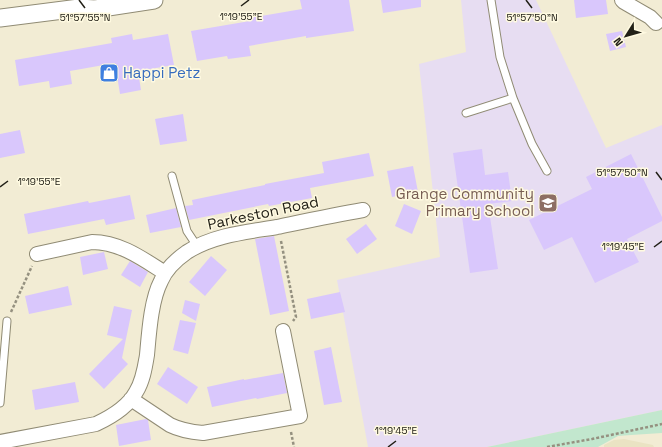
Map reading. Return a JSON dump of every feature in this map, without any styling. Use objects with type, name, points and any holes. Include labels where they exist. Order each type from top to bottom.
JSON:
[{"type":"street","points":[[0,18],[79,4],[95,10],[154,0]]},
{"type":"street","points":[[622,0],[650,17],[656,23]]},
{"type":"street","name":"Parkeston Road","points":[[0,442],[96,424],[116,413],[132,399],[136,393],[145,367],[158,285],[165,273],[186,253],[208,241],[363,210]]},
{"type":"street","points":[[37,254],[100,242],[126,250],[165,273]]},
{"type":"street","points":[[132,399],[170,425],[189,432],[203,432],[300,416],[283,332]]},
{"type":"lane","points":[[491,0],[500,57],[513,98],[532,144],[547,171]]},
{"type":"lane","points":[[466,113],[513,98]]},
{"type":"lane","points":[[172,176],[187,231],[197,246]]},
{"type":"lane","points":[[0,403],[8,321]]},
{"type":"path","points":[[278,227],[296,317],[283,332]]},
{"type":"path","points":[[8,321],[37,254]]},
{"type":"path","points":[[547,447],[662,424]]},
{"type":"shaded area","name":"Grange Community Primary School","points":[[461,0],[536,0],[606,148],[662,125],[662,410],[487,447],[368,447],[337,280],[440,257],[419,64],[466,52]]},
{"type":"shaded area","points":[[624,439],[653,445],[654,447],[604,447],[604,445],[614,440]]},
{"type":"green space","points":[[662,410],[662,433],[618,436],[598,447],[487,447]]},
{"type":"building","points":[[300,0],[349,0],[354,31],[306,38],[306,36],[249,46],[251,56],[228,59],[227,56],[197,61],[191,31],[250,21],[249,18],[302,9]]},
{"type":"building","points":[[381,0],[421,0],[421,7],[383,13]]},
{"type":"building","points":[[574,0],[606,0],[608,14],[576,18]]},
{"type":"building","points":[[622,31],[626,47],[610,51],[606,34]]},
{"type":"building","points":[[132,34],[133,40],[168,34],[174,65],[138,71],[141,90],[120,94],[115,63],[70,71],[72,84],[50,88],[49,81],[19,86],[15,60],[112,43],[111,38]]},
{"type":"building","points":[[183,114],[187,141],[160,145],[155,119]]},
{"type":"building","points":[[20,130],[25,153],[0,158],[0,134]]},
{"type":"building","points":[[482,149],[485,175],[508,172],[512,201],[488,204],[498,269],[470,273],[453,153]]},
{"type":"building","points":[[369,153],[374,176],[310,188],[312,198],[269,206],[268,204],[189,220],[185,206],[193,205],[192,200],[324,173],[322,162]]},
{"type":"building","points":[[631,154],[662,217],[662,221],[627,239],[639,262],[595,283],[572,237],[544,250],[529,220],[592,189],[586,177]]},
{"type":"building","points":[[413,166],[418,192],[392,197],[387,171]]},
{"type":"building","points":[[130,195],[135,219],[106,225],[104,219],[28,234],[24,214],[88,201],[89,203]]},
{"type":"building","points":[[404,204],[421,211],[412,234],[395,226]]},
{"type":"building","points":[[176,208],[181,227],[150,233],[146,215]]},
{"type":"building","points":[[366,224],[377,239],[357,254],[346,239]]},
{"type":"building","points":[[274,236],[289,311],[270,315],[255,239]]},
{"type":"building","points":[[104,252],[108,269],[83,275],[80,257]]},
{"type":"building","points":[[211,256],[227,270],[205,296],[189,282]]},
{"type":"building","points":[[130,261],[148,272],[140,287],[121,275]]},
{"type":"building","points":[[68,286],[72,305],[29,314],[25,296]]},
{"type":"building","points":[[340,292],[345,312],[311,319],[307,299]]},
{"type":"building","points":[[185,300],[200,304],[196,321],[182,313]]},
{"type":"building","points":[[114,306],[132,310],[122,358],[128,364],[104,389],[89,374],[123,339],[107,335]]},
{"type":"building","points":[[180,320],[196,323],[188,354],[173,350]]},
{"type":"building","points":[[331,347],[342,402],[324,405],[314,351]]},
{"type":"building","points":[[168,367],[198,387],[187,404],[157,384]]},
{"type":"building","points":[[283,373],[287,393],[212,407],[207,387]]},
{"type":"building","points":[[75,382],[79,402],[35,410],[32,390]]},
{"type":"building","points":[[146,419],[148,420],[151,440],[119,446],[116,425]]},
{"type":"place","name":"Happi Petz","points":[[109,73]]},
{"type":"place","name":"Grange Community Primary School","points":[[548,203]]}]
